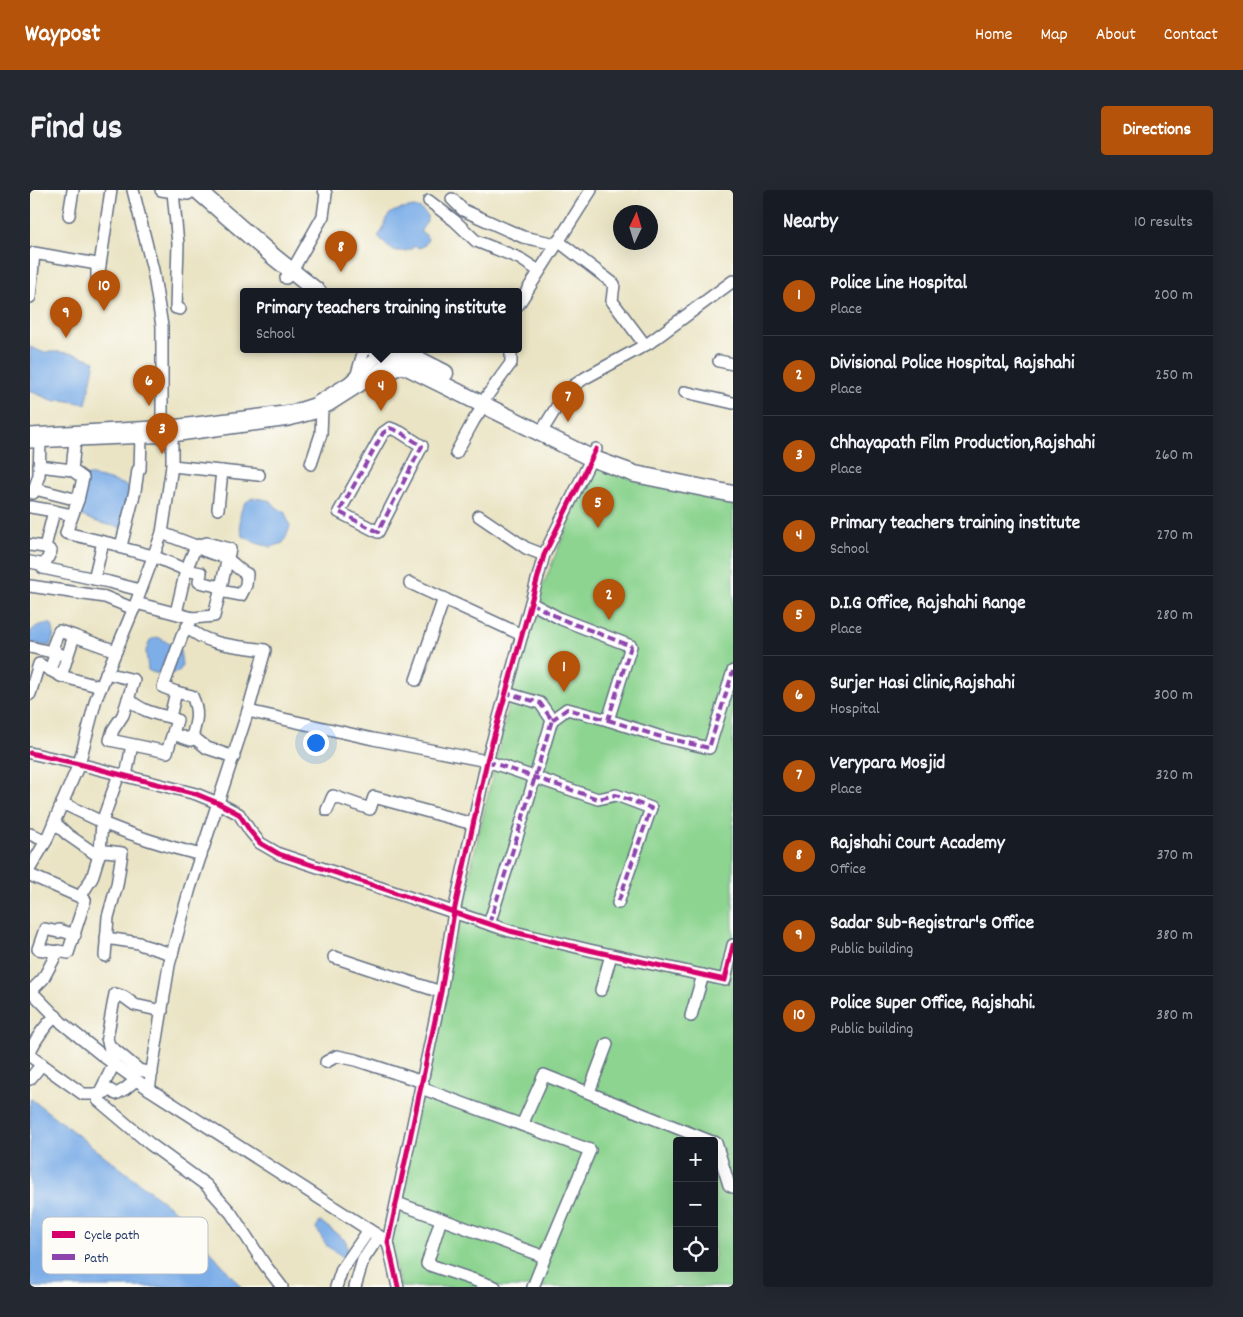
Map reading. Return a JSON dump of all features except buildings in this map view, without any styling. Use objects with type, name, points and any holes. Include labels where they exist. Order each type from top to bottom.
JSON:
[{"type":"highway","points":[[183,191],[265,262],[311,288]]},
{"type":"highway","points":[[289,275],[300,288]]},
{"type":"highway","points":[[392,354],[635,474],[733,494]]},
{"type":"highway","points":[[593,454],[733,484]]},
{"type":"street","points":[[69,215],[73,190]]},
{"type":"street","points":[[30,297],[34,253],[97,264],[97,290],[111,190]]},
{"type":"street","points":[[30,868],[46,840],[79,764],[96,699],[135,606],[162,532],[172,466],[167,431],[162,326],[153,270],[133,190]]},
{"type":"street","points":[[289,275],[323,216],[326,194],[324,190]]},
{"type":"street","points":[[522,299],[591,190]]},
{"type":"street","points":[[180,309],[176,308],[178,244],[183,191]]},
{"type":"street","points":[[452,199],[463,210],[523,237],[557,243],[614,284],[612,301],[645,345]]},
{"type":"street","points":[[429,201],[476,240],[519,258],[539,271]]},
{"type":"street","points":[[543,429],[564,395],[573,386],[645,345],[733,281]]},
{"type":"street","points":[[358,380],[363,353]]},
{"type":"street","points":[[456,453],[486,400],[511,363],[510,353]]},
{"type":"street","points":[[30,434],[167,431],[289,420],[315,413],[322,409],[392,354]]},
{"type":"street","points":[[72,515],[30,509],[33,491],[39,475],[35,442],[140,437],[292,411],[314,404],[348,383],[358,380],[392,354]]},
{"type":"street","points":[[719,361],[733,364]]},
{"type":"street","points":[[685,392],[733,403]]},
{"type":"street","points":[[311,464],[321,434],[322,409]]},
{"type":"street","points":[[390,428],[422,446],[378,532],[339,512],[383,433],[390,428]]},
{"type":"street","points":[[121,546],[135,491],[138,470],[140,470],[140,437]]},
{"type":"street","points":[[72,470],[75,440]]},
{"type":"street","points":[[355,1287],[363,1260],[383,1239],[397,1202],[441,992],[454,912],[472,824],[487,761],[544,554],[593,454]]},
{"type":"street","points":[[39,466],[72,470],[83,478],[78,500],[66,533],[121,546],[122,548],[153,556],[186,570],[201,573],[199,582],[241,595],[246,585],[247,574],[240,571],[228,559]]},
{"type":"street","points":[[172,466],[259,475]]},
{"type":"street","points":[[218,510],[222,471]]},
{"type":"street","points":[[33,491],[78,500]]},
{"type":"street","points":[[44,547],[54,511]]},
{"type":"street","points":[[478,516],[526,548],[544,554]]},
{"type":"street","points":[[162,532],[196,546],[207,543],[230,549],[214,616],[190,623],[182,636],[163,687],[192,696],[195,702],[197,716],[191,740],[173,734]]},
{"type":"street","points":[[94,579],[103,542]]},
{"type":"street","points":[[30,545],[44,547],[51,551],[43,568],[140,590]]},
{"type":"street","points":[[176,613],[186,570],[196,546]]},
{"type":"street","points":[[30,562],[45,565]]},
{"type":"street","points":[[410,583],[522,635]]},
{"type":"street","points":[[30,586],[105,597],[135,606],[176,613],[190,623],[194,634],[220,643],[264,650],[248,711],[190,888],[169,965],[149,1090]]},
{"type":"street","points":[[416,680],[444,598]]},
{"type":"street","points":[[531,603],[561,619],[631,646],[608,720]]},
{"type":"street","points":[[50,670],[56,652],[53,646],[59,631],[116,651]]},
{"type":"street","points":[[61,676],[74,636]]},
{"type":"street","points":[[30,647],[68,656]]},
{"type":"street","points":[[30,694],[34,662],[61,676],[101,688]]},
{"type":"street","points":[[490,924],[552,720],[567,709],[658,736],[708,748],[733,671]]},
{"type":"street","points":[[106,674],[134,680],[128,699],[123,715],[113,730],[110,740],[167,752],[177,720],[138,707],[128,699]]},
{"type":"street","points":[[170,717],[176,692]]},
{"type":"street","points":[[506,693],[540,703],[552,720]]},
{"type":"street","points":[[248,711],[487,761],[598,799],[616,795],[651,808],[618,903]]},
{"type":"street","points":[[192,736],[207,748],[234,757]]},
{"type":"street","points":[[80,897],[92,878],[100,852],[101,822],[122,775],[132,745]]},
{"type":"street","points":[[30,753],[196,794],[239,814],[250,832],[260,843],[279,854],[510,931],[725,980],[733,945]]},
{"type":"street","points":[[327,810],[333,796],[370,809],[374,797],[472,824]]},
{"type":"street","points":[[62,803],[131,835],[156,844],[201,855]]},
{"type":"street","points":[[54,822],[68,835],[94,853],[106,851],[122,853],[117,885],[108,917],[105,956]]},
{"type":"street","points":[[30,834],[46,840]]},
{"type":"street","points":[[30,874],[85,900],[75,935],[68,953],[38,949],[45,929],[58,932],[60,930],[75,935]]},
{"type":"street","points":[[106,938],[139,942],[142,945],[172,954]]},
{"type":"street","points":[[57,952],[43,978],[31,991],[56,1016],[103,1056],[149,1090],[383,1239],[398,1287]]},
{"type":"street","points":[[601,990],[612,955]]},
{"type":"street","points":[[334,957],[441,992]]},
{"type":"street","points":[[691,1016],[703,975]]},
{"type":"street","points":[[162,1011],[135,1005],[115,994],[107,1038],[114,1064],[99,1094],[98,1100],[150,1144],[206,1185],[231,1213],[265,1265],[282,1287]]},
{"type":"street","points":[[30,1051],[44,1026],[56,1016]]},
{"type":"street","points":[[589,1092],[608,1044]]},
{"type":"street","points":[[110,1046],[140,1070],[152,1073]]},
{"type":"street","points":[[30,1056],[83,1094],[99,1094],[110,1090],[116,1094],[136,1080]]},
{"type":"street","points":[[326,1062],[337,1056],[356,1060],[590,1150],[533,1287]]},
{"type":"street","points":[[30,1079],[42,1064]]},
{"type":"street","points":[[522,1125],[544,1075],[700,1137]]},
{"type":"street","points":[[718,1149],[729,1185],[733,1187]]},
{"type":"street","points":[[397,1202],[545,1257]]},
{"type":"street","points":[[441,1219],[427,1264],[495,1287]]},
{"type":"street","points":[[336,1287],[342,1269],[369,1230]]},
{"type":"street","points":[[345,1266],[359,1272]]},
{"type":"green space","points":[[592,466],[733,496],[733,1287],[400,1287],[390,1241],[449,962],[524,641],[536,603]]},
{"type":"water","points":[[414,207],[421,209],[427,215],[427,221],[420,232],[425,234],[428,239],[424,246],[419,248],[415,246],[409,250],[401,251],[390,248],[378,236],[383,230],[389,214],[397,210]]},
{"type":"water","points":[[30,347],[42,352],[75,354],[95,361],[86,404],[63,400],[54,401],[30,391]]},
{"type":"water","points":[[87,475],[116,482],[133,489],[123,528],[100,523],[76,514]]},
{"type":"water","points":[[252,498],[271,501],[285,513],[290,526],[283,543],[271,547],[256,543],[243,536],[240,515],[245,503]]},
{"type":"water","points":[[51,624],[53,630],[54,635],[50,646],[30,643],[30,632],[37,626]]},
{"type":"water","points":[[158,637],[180,650],[182,665],[179,672],[159,674],[148,670],[146,651],[150,640]]},
{"type":"water","points":[[30,1098],[181,1217],[42,1217],[42,1274],[208,1274],[208,1248],[241,1287],[30,1287]]},
{"type":"water","points":[[320,1221],[346,1241],[348,1253],[342,1260],[342,1256],[327,1246],[316,1228]]},
{"type":"marked path","points":[[390,428],[422,446],[378,532],[339,512],[383,433],[390,428]]},
{"type":"marked path","points":[[531,603],[561,619],[631,646],[608,720],[567,709],[552,720]]},
{"type":"marked path","points":[[608,720],[658,736],[709,748],[733,671]]},
{"type":"marked path","points":[[489,924],[552,720],[540,703],[506,693]]},
{"type":"marked path","points":[[487,761],[598,799],[616,795],[651,808],[618,903]]},
{"type":"cycle path","points":[[398,1287],[388,1242],[441,992],[454,912],[487,761],[544,555],[596,449]]},
{"type":"cycle path","points":[[30,753],[196,794],[239,814],[260,843],[279,854],[510,931],[725,980],[733,945]]},
{"type":"place","name":"Rajshahi Court Academy","points":[[341,272]]},
{"type":"place","name":"Police Super Office, Rajshahi.","points":[[104,311]]},
{"type":"place","name":"Sadar Sub-Registrar's Office","points":[[66,338]]},
{"type":"place","name":"Surjer Hasi Clinic,Rajshahi","points":[[149,406]]},
{"type":"place","name":"Primary teachers training institute","points":[[381,411]]},
{"type":"place","name":"Verypara Mosjid","points":[[568,422]]},
{"type":"place","name":"Chhayapath Film Production,Rajshahi","points":[[162,454]]},
{"type":"place","name":"D.I.G Office, Rajshahi Range","points":[[598,528]]},
{"type":"place","name":"Divisional Police Hospital, Rajshahi","points":[[609,620]]},
{"type":"place","name":"Police Line Hospital","points":[[564,692]]}]
